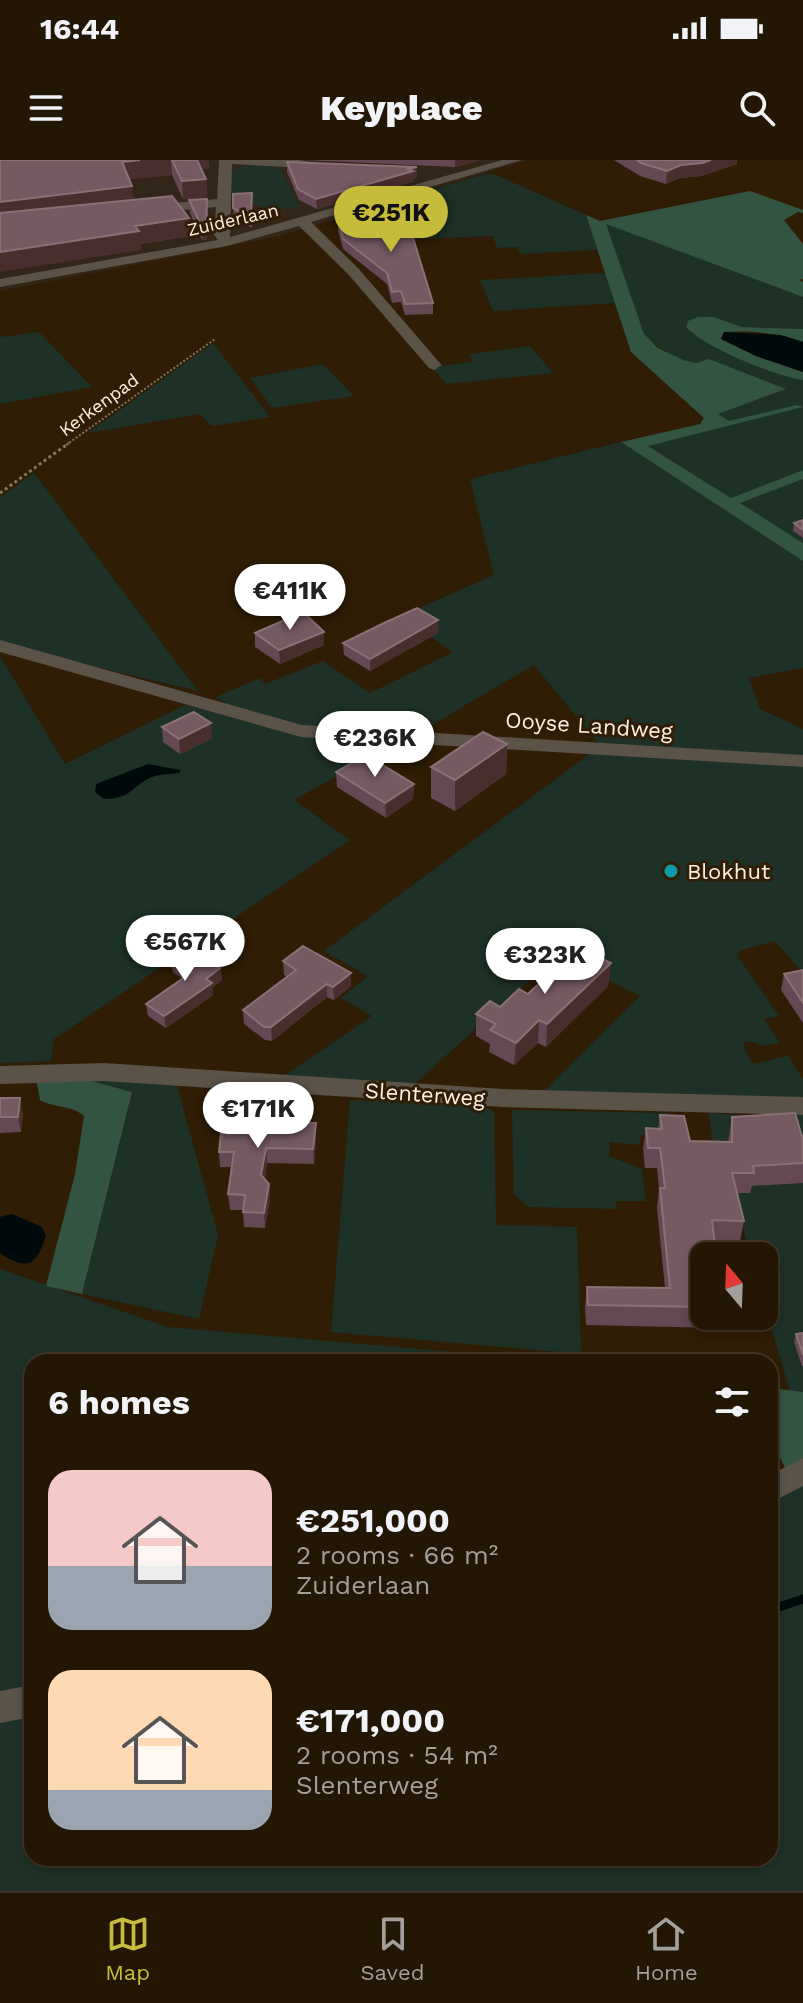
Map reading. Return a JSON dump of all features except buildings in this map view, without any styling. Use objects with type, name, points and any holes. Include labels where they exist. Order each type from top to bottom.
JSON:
[{"type":"street","points":[[227,242],[221,235],[226,160],[333,166]]},
{"type":"street","name":"Zuiderlaan","points":[[0,283],[227,242],[516,160]]},
{"type":"street","points":[[425,171],[471,174]]},
{"type":"street","points":[[127,212],[223,202]]},
{"type":"street","points":[[303,222],[353,271],[434,365]]},
{"type":"street","name":"Ooyse Landweg","points":[[0,646],[301,731],[803,761]]},
{"type":"street","name":"Slenterweg","points":[[0,1075],[104,1072],[477,1097],[803,1106]]},
{"type":"street","points":[[778,1485],[803,1471]]},
{"type":"street","points":[[0,1707],[24,1702]]},
{"type":"path","name":"Kerkenpad","points":[[0,493],[215,339]]},
{"type":"shaded area","points":[[0,160],[527,160],[280,236],[0,291]]},
{"type":"shaded area","points":[[724,332],[781,335],[803,342],[803,372],[756,356],[721,339]]},
{"type":"shaded area","points":[[148,764],[181,770],[179,773],[152,777],[120,797],[104,799],[95,792],[96,784]]},
{"type":"shaded area","points":[[12,1214],[42,1227],[46,1235],[35,1259],[24,1264],[0,1253],[0,1217]]},
{"type":"green space","points":[[248,165],[279,167],[300,207],[266,211],[250,201],[229,202],[231,171]]},
{"type":"green space","points":[[485,174],[496,175],[586,215],[597,250],[521,254],[517,247],[497,248],[493,236],[410,239],[419,194]]},
{"type":"green space","points":[[750,191],[803,210],[803,213],[798,212],[784,220],[803,244],[803,279],[799,280],[803,282],[803,297],[606,224],[644,334],[658,348],[696,363],[709,359],[786,389],[718,414],[729,421],[797,405],[803,407],[648,446],[731,498],[803,470],[803,479],[740,503],[803,543],[803,561],[621,442],[700,424],[704,418],[631,352],[586,215],[600,221]]},
{"type":"green space","points":[[605,223],[803,297],[803,329],[742,327],[706,317],[698,317],[686,327],[708,344],[741,360],[803,380],[803,470],[731,498],[647,445],[801,406],[729,422],[717,413],[777,393],[689,363],[644,335]]},
{"type":"green space","points":[[605,273],[615,303],[493,311],[480,280]]},
{"type":"green space","points":[[713,317],[742,327],[803,329],[803,342],[774,334],[743,331],[724,332],[721,339],[756,356],[803,372],[803,380],[759,367],[708,344],[686,327],[688,321]]},
{"type":"green space","points":[[39,332],[92,387],[0,404],[0,337]]},
{"type":"green space","points":[[213,343],[270,417],[212,426],[200,414],[88,433]]},
{"type":"green space","points":[[530,346],[553,373],[446,384],[432,367],[472,362],[470,354]]},
{"type":"green space","points":[[323,364],[354,396],[272,408],[250,378]]},
{"type":"green space","points":[[621,442],[803,561],[803,668],[749,678],[760,709],[803,729],[803,759],[603,749],[534,665],[413,736],[319,729],[248,716],[216,697],[260,678],[265,684],[323,661],[370,693],[453,652],[401,616],[494,575],[470,479]]},
{"type":"green space","points":[[34,473],[198,691],[0,644],[0,497]]},
{"type":"green space","points":[[803,479],[803,543],[740,504],[741,501]]},
{"type":"green space","points":[[0,656],[65,764],[185,705],[303,733],[398,742],[294,800],[350,840],[54,1039],[51,1061],[0,1063]]},
{"type":"green space","points":[[591,753],[803,764],[803,973],[775,941],[741,950],[737,955],[779,1016],[764,1019],[780,1043],[766,1046],[746,1041],[743,1046],[753,1064],[788,1056],[803,1079],[803,1098],[542,1093],[640,996],[558,955],[411,1087],[278,1080],[372,1016],[341,998],[368,976],[324,951]]},
{"type":"green space","points":[[84,1079],[177,1086],[218,1235],[199,1319],[82,1294],[132,1092]]},
{"type":"green space","points":[[84,1079],[132,1092],[82,1294],[46,1286],[75,1174],[84,1116],[40,1100],[37,1083],[39,1080]]},
{"type":"green space","points":[[350,1100],[486,1106],[494,1112],[496,1225],[577,1227],[581,1354],[331,1332]]},
{"type":"green space","points":[[512,1110],[668,1113],[678,1118],[651,1135],[640,1135],[640,1145],[610,1142],[609,1156],[642,1169],[646,1201],[615,1201],[617,1209],[529,1207],[514,1195]]},
{"type":"green space","points":[[709,1113],[748,1116],[803,1114],[803,1392],[790,1392],[772,1330],[778,1330],[778,1242],[747,1242],[737,1202],[715,1161]]},
{"type":"green space","points":[[0,1269],[168,1327],[478,1354],[24,1354],[24,1694],[0,1698]]},
{"type":"green space","points":[[778,1389],[803,1392],[803,1458],[785,1468],[778,1453]]},
{"type":"green space","points":[[803,1481],[803,1891],[0,1891],[0,1721],[24,1716],[24,1866],[778,1866],[778,1499]]},
{"type":"waterway","points":[[778,1607],[803,1599]]},
{"type":"place","name":"Blokhut","points":[[671,871]]}]
